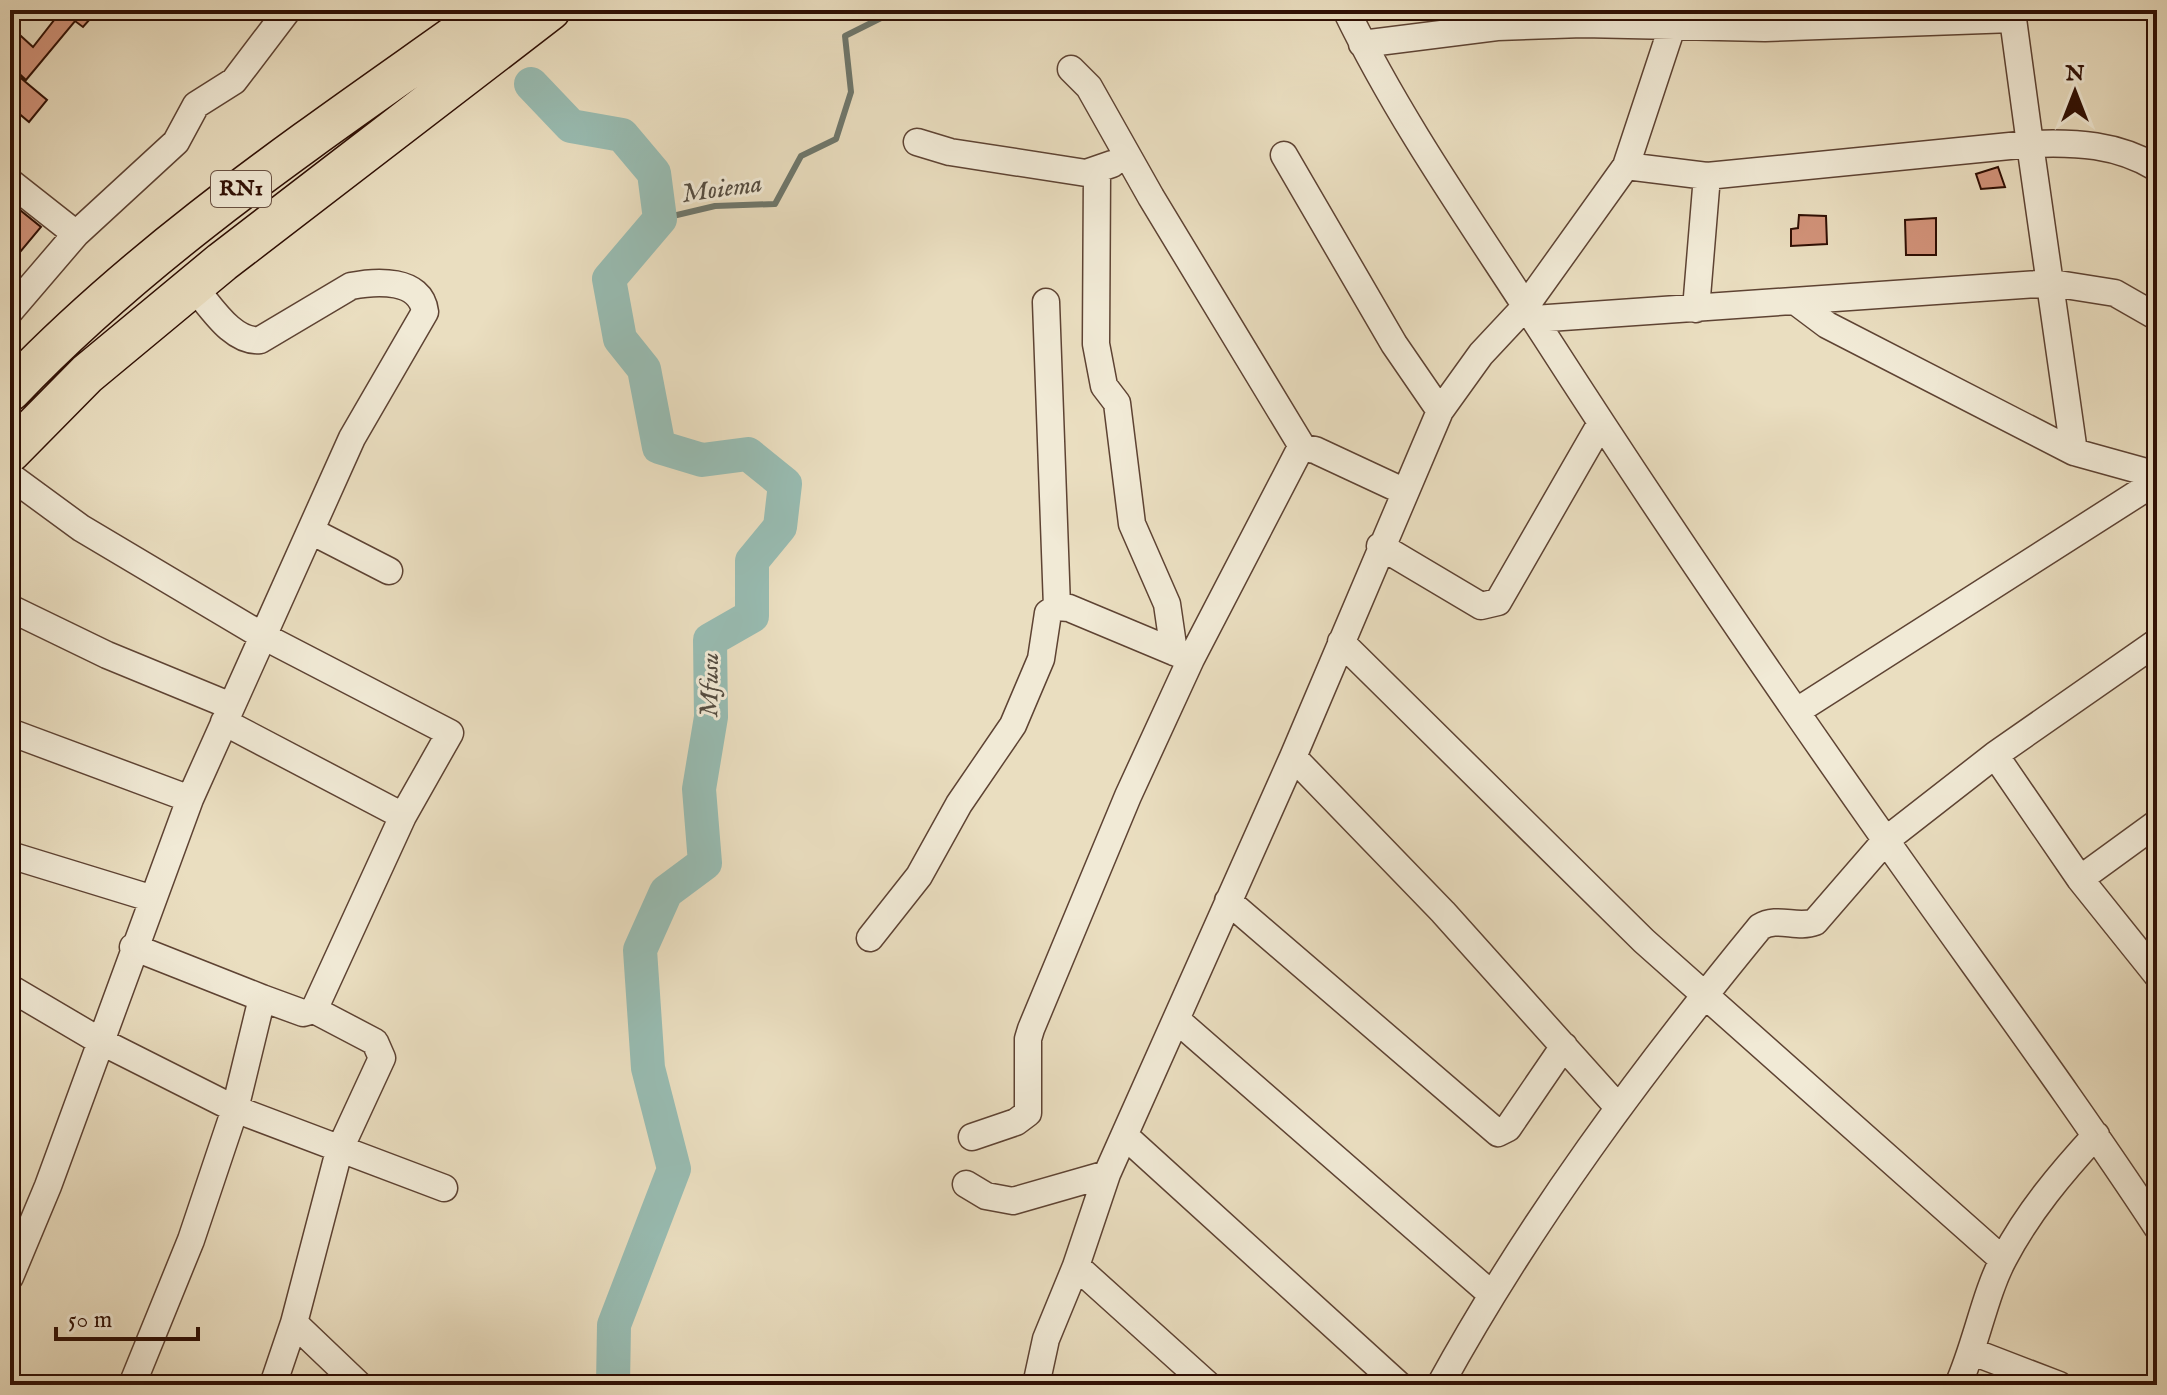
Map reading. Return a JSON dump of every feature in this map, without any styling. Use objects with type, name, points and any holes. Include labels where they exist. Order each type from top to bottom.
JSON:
[{"type":"highway","name":"RN1","points":[[10,391],[59,340],[215,208],[491,10]]},
{"type":"highway","name":"RN1","points":[[10,452],[87,374],[193,286],[550,10]]},
{"type":"street","points":[[10,311],[76,234],[176,142],[196,105],[234,81],[288,10]]},
{"type":"street","points":[[1346,10],[1362,44],[1601,423],[1886,840],[2096,1135],[2157,1227]]},
{"type":"street","points":[[1362,44],[1497,27],[1583,24],[1672,27],[1854,17],[2013,19],[2074,452]]},
{"type":"street","points":[[1036,1385],[1046,1339],[1076,1266],[1107,1174],[1178,1021],[1293,757],[1403,491],[1440,411],[1481,354],[1530,313],[1626,166],[1672,27]]},
{"type":"street","points":[[1071,69],[1089,87],[1127,156],[1303,448],[1403,491]]},
{"type":"street","points":[[917,142],[950,152],[1097,172],[1127,156]]},
{"type":"street","points":[[1626,166],[1707,176],[2070,142],[2112,148],[2157,168]]},
{"type":"street","points":[[1284,155],[1394,344],[1440,411]]},
{"type":"street","points":[[1097,172],[1096,344],[1104,386],[1117,403],[1132,524],[1167,604],[1183,655]]},
{"type":"street","points":[[1696,309],[1707,176]]},
{"type":"street","points":[[10,182],[76,234]]},
{"type":"street","points":[[1530,313],[1696,309],[2052,283],[2115,293],[2157,317]]},
{"type":"street","points":[[10,1277],[48,1186],[150,898],[190,799],[352,438],[425,312],[422,300],[410,289],[396,284],[351,286],[260,340],[249,341],[237,335],[193,286]]},
{"type":"street","points":[[1795,301],[1827,325],[2074,452],[2157,475]]},
{"type":"street","points":[[1046,302],[1057,607]]},
{"type":"street","points":[[1380,546],[1481,606],[1498,602],[1601,423]]},
{"type":"street","points":[[972,1137],[1016,1122],[1028,1113],[1028,1039],[1031,1029],[1183,655],[1303,448]]},
{"type":"street","points":[[10,476],[81,528],[261,635],[448,729],[449,737],[403,816],[314,1010]]},
{"type":"street","points":[[1797,711],[2157,481]]},
{"type":"street","points":[[311,531],[389,571]]},
{"type":"street","points":[[870,938],[919,876],[959,804],[1013,725],[1041,659],[1048,613],[1057,607],[1069,608],[1183,655]]},
{"type":"street","points":[[10,608],[227,714],[403,816]]},
{"type":"street","points":[[1341,642],[1644,941],[2003,1260]]},
{"type":"street","points":[[1440,1385],[1490,1293],[1617,1106],[1760,927],[1769,921],[1805,926],[1815,922],[1886,840],[1995,755],[2157,642]]},
{"type":"street","points":[[10,732],[190,799]]},
{"type":"street","points":[[1995,755],[2080,879],[2157,975]]},
{"type":"street","points":[[1293,757],[1443,912],[1617,1106]]},
{"type":"street","points":[[2080,879],[2157,823]]},
{"type":"street","points":[[10,855],[150,898]]},
{"type":"street","points":[[1228,901],[1498,1133],[1508,1128],[1564,1046]]},
{"type":"street","points":[[133,947],[303,1013],[314,1010],[375,1042],[382,1058],[339,1151],[294,1323],[273,1385]]},
{"type":"street","points":[[10,988],[100,1041],[235,1109],[339,1151],[444,1188]]},
{"type":"street","points":[[132,1385],[191,1240],[235,1109],[262,998]]},
{"type":"street","points":[[1178,1021],[1490,1293]]},
{"type":"street","points":[[1958,1385],[1973,1352],[2003,1260],[2061,1173],[2096,1135]]},
{"type":"street","points":[[1125,1136],[1399,1385]]},
{"type":"street","points":[[966,1184],[986,1196],[1013,1201],[1107,1174]]},
{"type":"street","points":[[1076,1266],[1208,1385]]},
{"type":"street","points":[[294,1323],[359,1385]]},
{"type":"street","points":[[1973,1352],[2059,1385]]},
{"type":"building","points":[[62,10],[98,10],[83,27],[75,21],[26,80],[10,65],[10,26],[33,47]]},
{"type":"building","points":[[10,69],[47,100],[29,122],[10,106]]},
{"type":"building","points":[[1998,167],[2005,187],[1981,189],[1976,174]]},
{"type":"building","points":[[10,202],[41,227],[10,264]]},
{"type":"building","points":[[1799,215],[1826,216],[1827,244],[1791,246],[1791,229],[1798,228]]},
{"type":"building","points":[[1936,218],[1936,255],[1906,255],[1905,220]]},
{"type":"waterway","name":"Moiema","points":[[660,219],[715,206],[775,204],[801,156],[836,139],[851,92],[845,36],[897,10]]},
{"type":"waterway","name":"Mfusu","points":[[531,84],[571,126],[622,135],[654,173],[660,219],[609,279],[620,339],[644,369],[659,447],[702,460],[748,454],[785,484],[780,527],[752,561],[752,616],[710,640],[711,717],[699,789],[705,863],[666,892],[640,950],[648,1068],[674,1169],[614,1325],[613,1385]]}]
